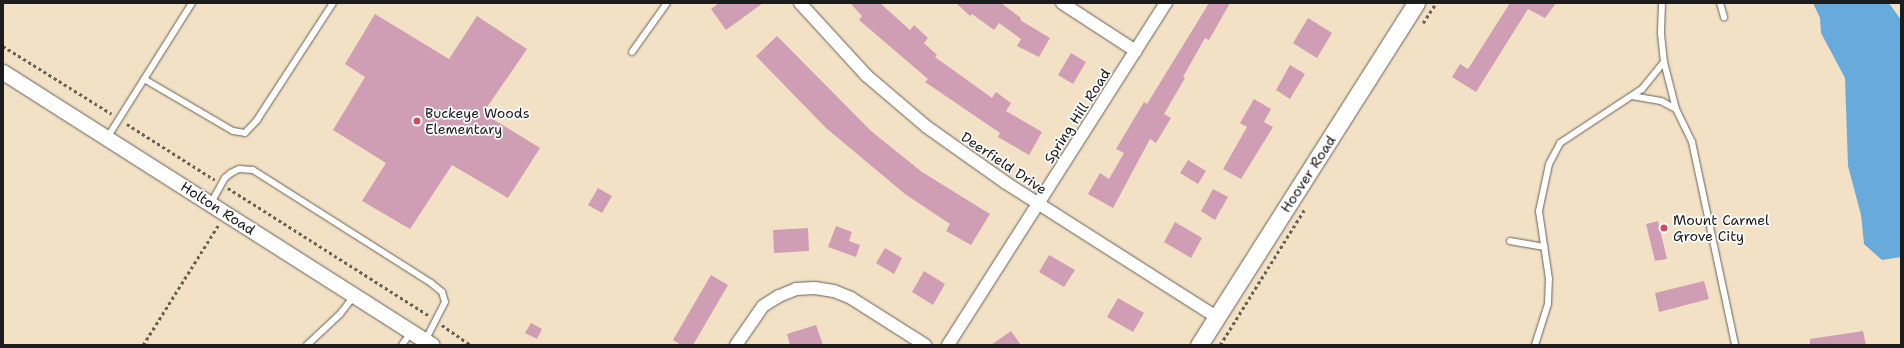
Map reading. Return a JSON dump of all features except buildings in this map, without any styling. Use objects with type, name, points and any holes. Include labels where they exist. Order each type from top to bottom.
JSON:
[{"type":"main road","name":"Hoover Road","points":[[1199,345],[1416,3]]},
{"type":"street","name":"Deerfield Drive","points":[[800,3],[867,76],[927,127],[1038,204],[1216,317]]},
{"type":"street","points":[[1062,3],[1136,52]]},
{"type":"street","name":"Spring Hill Road","points":[[948,345],[1166,3]]},
{"type":"street","name":"Holton Road","points":[[3,72],[428,343]]},
{"type":"street","points":[[736,345],[763,306],[779,296],[796,290],[815,288],[834,290],[851,298],[925,345]]},
{"type":"lane","points":[[107,138],[192,3]]},
{"type":"lane","points":[[144,79],[233,131],[245,133],[257,120],[333,3]]},
{"type":"lane","points":[[632,52],[667,3]]},
{"type":"lane","points":[[1662,3],[1661,34],[1664,62],[1676,109],[1692,142],[1735,345]]},
{"type":"lane","points":[[1720,3],[1724,17]]},
{"type":"lane","points":[[1535,345],[1548,304],[1549,279],[1539,211],[1542,191],[1549,164],[1560,143],[1632,96],[1652,80],[1664,62]]},
{"type":"lane","points":[[1632,96],[1661,101],[1676,109]]},
{"type":"lane","points":[[211,204],[225,178],[239,169],[253,170],[431,283],[445,298],[428,343]]},
{"type":"lane","points":[[1510,241],[1544,247]]},
{"type":"lane","points":[[307,345],[340,314],[354,296]]},
{"type":"lane","points":[[402,345],[411,332]]},
{"type":"path","points":[[1420,28],[1436,3]]},
{"type":"path","points":[[3,46],[222,184],[471,345]]},
{"type":"path","points":[[1220,345],[1308,204]]},
{"type":"path","points":[[143,345],[225,213]]},
{"type":"water","points":[[1813,3],[1889,3],[1901,20],[1901,257],[1882,260],[1864,244],[1861,215],[1848,166],[1845,78],[1821,33],[1820,18]]},
{"type":"place","name":"Buckeye Woods Elementary","points":[[417,121]]},
{"type":"place","name":"Mount Carmel Grove City","points":[[1664,228]]}]
